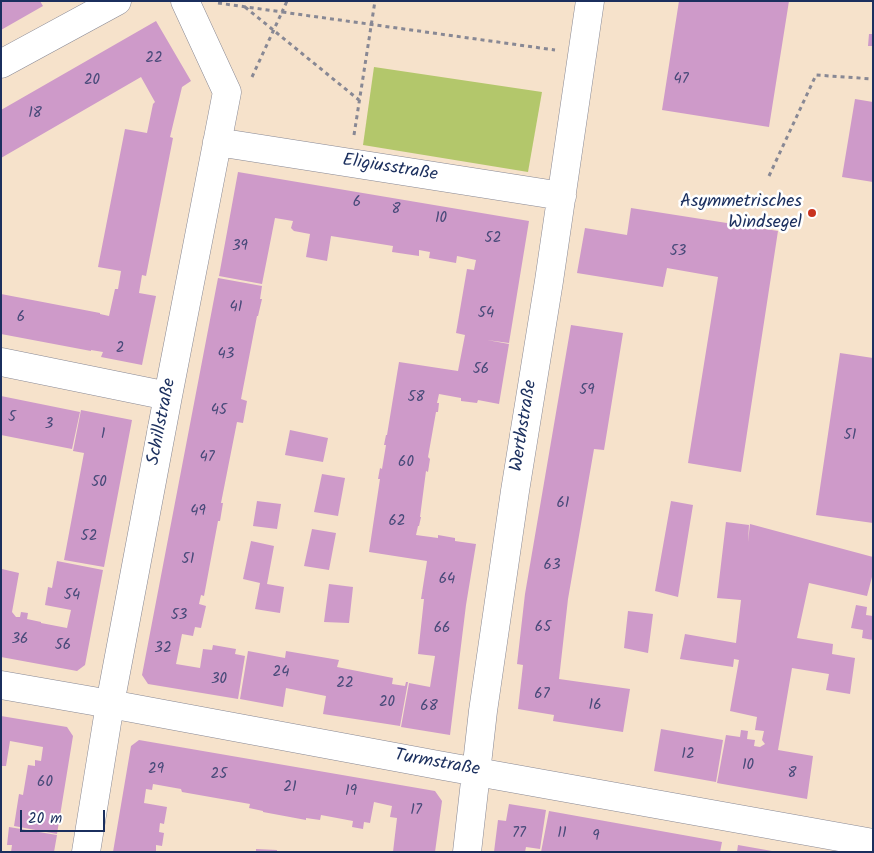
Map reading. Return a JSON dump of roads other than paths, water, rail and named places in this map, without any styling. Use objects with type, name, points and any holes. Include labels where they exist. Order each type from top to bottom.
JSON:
[{"type":"street","points":[[1,64],[117,1]]},
{"type":"street","name":"Werthstraße","points":[[467,852],[483,711],[590,1]]},
{"type":"street","name":"Schillstraße","points":[[86,852],[110,704],[227,92],[198,2]]},
{"type":"street","name":"Eligiusstraße","points":[[217,142],[562,196]]},
{"type":"street","points":[[1,362],[168,396]]},
{"type":"street","name":"Turmstraße","points":[[1,686],[110,704],[873,843]]},
{"type":"place","name":"Asymmetrisches Windsegel","points":[[812,213]]}]
